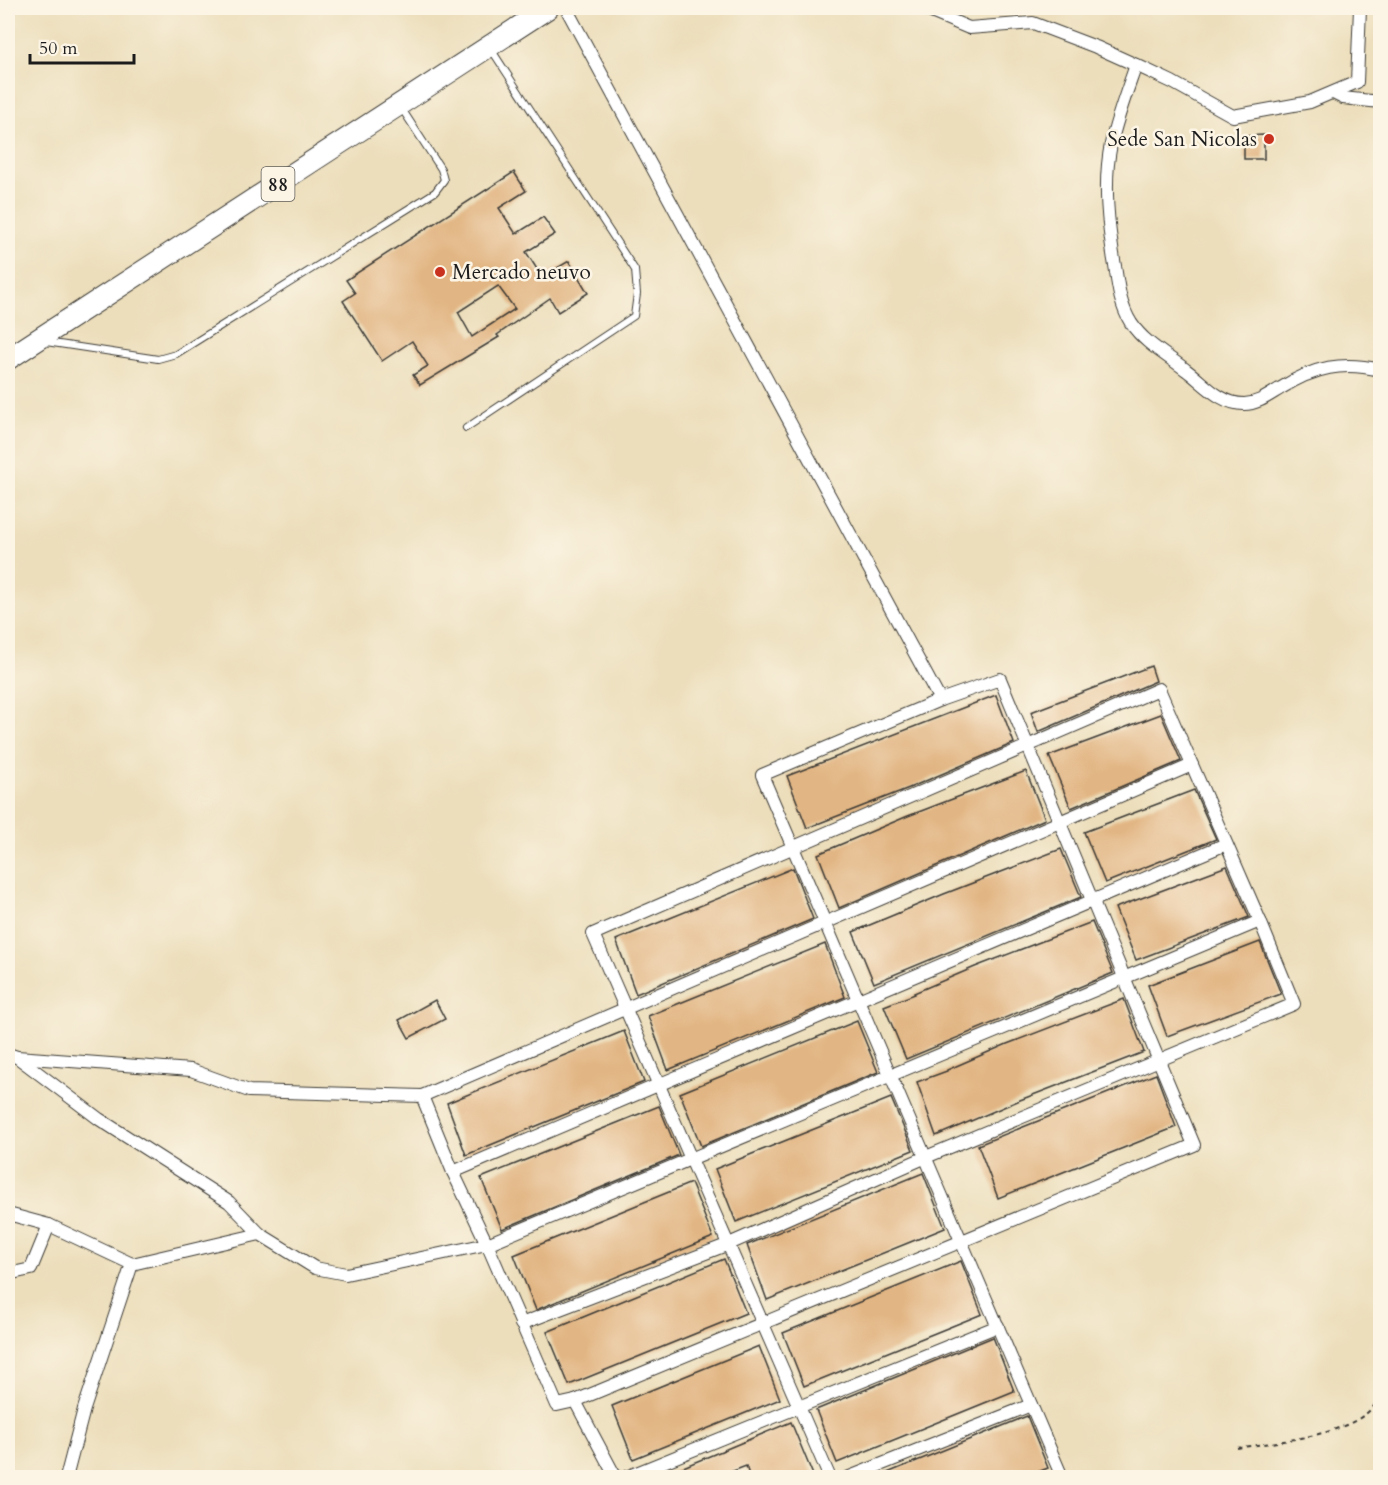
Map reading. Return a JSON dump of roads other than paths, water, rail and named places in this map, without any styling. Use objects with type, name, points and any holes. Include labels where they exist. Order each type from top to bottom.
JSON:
[{"type":"highway","name":"88","points":[[8,359],[548,8]]},
{"type":"street","points":[[566,8],[940,700]]},
{"type":"street","points":[[922,8],[969,28],[1033,23],[1136,65],[1233,116],[1310,102],[1357,82],[1360,8]]},
{"type":"street","points":[[1136,65],[1111,146],[1107,192],[1111,240],[1120,299],[1133,325],[1157,350],[1180,365],[1220,398],[1234,403],[1257,402],[1295,380],[1337,366],[1354,365],[1380,370]]},
{"type":"street","points":[[1333,93],[1343,98],[1380,102]]},
{"type":"street","points":[[422,1096],[453,1172],[557,1405],[575,1401],[961,1241],[1194,1145],[1000,679],[940,700],[762,775],[961,1241],[998,1326],[1061,1478]]},
{"type":"street","points":[[521,1324],[729,1244],[926,1157],[1294,1004],[1159,689],[594,934],[691,1159],[729,1244],[830,1478]]},
{"type":"street","points":[[12,1055],[191,1070],[249,1091],[422,1096],[1192,765]]},
{"type":"street","points":[[453,1172],[1226,844]]},
{"type":"street","points":[[12,1055],[99,1119],[229,1202],[260,1234],[315,1268],[346,1274],[487,1245],[1260,921]]},
{"type":"street","points":[[8,1214],[48,1225],[132,1264],[260,1234]]},
{"type":"street","points":[[8,1274],[31,1269],[48,1225]]},
{"type":"street","points":[[66,1478],[84,1409],[132,1264]]},
{"type":"street","points":[[624,1478],[998,1326]]},
{"type":"street","points":[[575,1401],[616,1478]]},
{"type":"street","points":[[847,1478],[1031,1405]]},
{"type":"lane","points":[[466,428],[634,316],[637,294],[635,270],[489,46]]},
{"type":"lane","points":[[37,340],[159,359],[176,354],[435,192],[444,180],[441,169],[399,105]]},
{"type":"place","name":"Sede San Nicolas","points":[[1269,139]]},
{"type":"place","name":"Mercado neuvo","points":[[440,272]]}]
